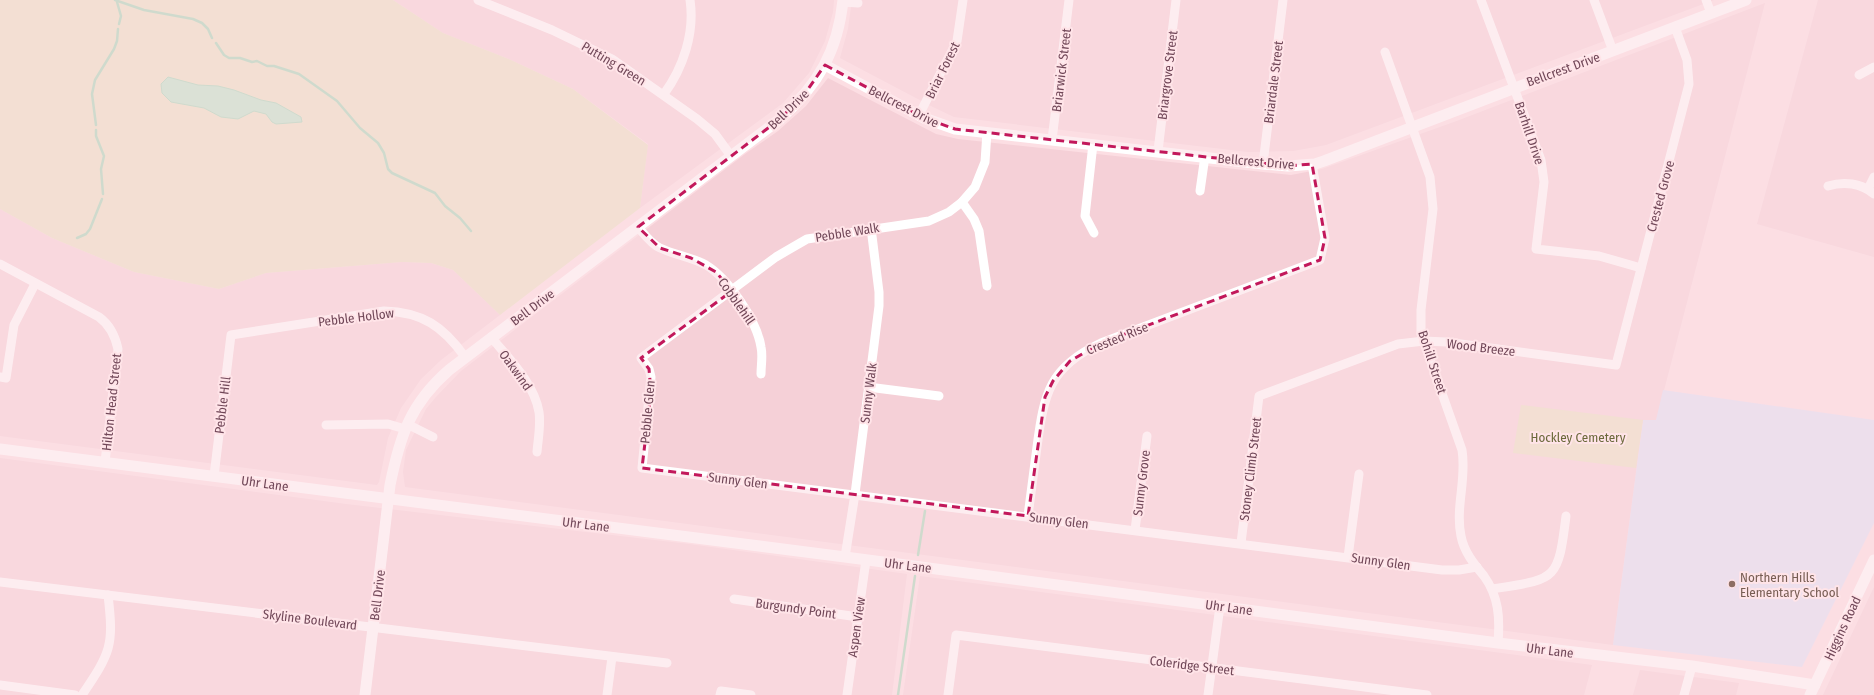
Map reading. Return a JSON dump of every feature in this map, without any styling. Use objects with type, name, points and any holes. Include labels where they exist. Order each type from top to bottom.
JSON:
[{"type":"street","name":"Putting Green","points":[[478,0],[579,42],[612,59],[664,94],[708,127],[724,145],[731,156]]},
{"type":"street","points":[[664,94],[675,79],[683,62],[692,10],[690,0]]},
{"type":"street","name":"Briar Forest","points":[[919,115],[957,41],[963,0]]},
{"type":"street","name":"Briarwick Street","points":[[1052,140],[1069,0]]},
{"type":"street","name":"Briargrove Street","points":[[1158,151],[1176,0]]},
{"type":"street","name":"Briardale Street","points":[[1263,164],[1283,0]]},
{"type":"street","name":"Barhill Drive","points":[[1481,0],[1542,160],[1544,174],[1536,249],[1599,256],[1641,268]]},
{"type":"street","points":[[1594,0],[1613,51]]},
{"type":"street","points":[[1706,0],[1711,13]]},
{"type":"street","name":"Bellcrest Drive","points":[[825,65],[919,115],[946,127],[1288,166],[1312,164],[1413,128],[1514,87],[1746,0]]},
{"type":"street","name":"Bell Drive","points":[[365,695],[388,499],[396,452],[417,404],[437,380],[465,357],[780,119],[794,106],[818,78],[825,65],[836,41],[843,1],[858,3]]},
{"type":"street","name":"Crested Grove","points":[[1616,364],[1689,84],[1687,60],[1676,27]]},
{"type":"street","name":"Bohill Street","points":[[1385,52],[1430,177],[1433,198],[1421,310],[1421,334],[1462,450],[1464,469],[1459,522],[1463,544],[1492,589],[1500,614],[1498,643]]},
{"type":"street","points":[[1859,75],[1874,67]]},
{"type":"street","name":"Pebble Walk","points":[[641,358],[785,251],[807,239],[871,228],[929,221],[949,212],[962,202],[975,187],[986,154],[987,132]]},
{"type":"street","points":[[1093,144],[1085,216],[1094,233]]},
{"type":"street","points":[[1200,191],[1205,156]]},
{"type":"street","name":"Crested Rise","points":[[1028,516],[1041,415],[1045,397],[1053,381],[1070,361],[1086,350],[1101,343],[1320,260],[1325,238],[1312,164]]},
{"type":"street","points":[[1828,186],[1839,183],[1847,183],[1871,192],[1874,177]]},
{"type":"street","points":[[962,202],[974,219],[979,231],[987,286]]},
{"type":"street","name":"Cobblehill","points":[[638,227],[660,248],[691,258],[716,272],[732,291],[758,332],[762,351],[761,374]]},
{"type":"street","name":"Sunny Walk","points":[[845,557],[855,494],[879,292],[871,228]]},
{"type":"street","name":"Hilton Head Street","points":[[0,264],[98,317],[111,329],[116,339],[118,349],[105,462]]},
{"type":"street","points":[[3,377],[14,325],[35,284]]},
{"type":"street","name":"Pebble Hollow","points":[[230,335],[384,311],[402,312],[418,316],[438,327],[450,337],[465,357]]},
{"type":"street","name":"Pebble Hill","points":[[214,476],[230,335]]},
{"type":"street","name":"Oakwind","points":[[491,337],[528,384],[535,398],[539,413],[540,428],[537,452]]},
{"type":"street","name":"Wood Breeze","points":[[1259,396],[1398,344],[1424,341],[1616,364]]},
{"type":"street","name":"Pebble Glen","points":[[641,358],[649,370],[651,377],[642,468]]},
{"type":"street","points":[[868,387],[939,396]]},
{"type":"street","name":"Stoney Climb Street","points":[[1241,543],[1259,396]]},
{"type":"street","points":[[326,425],[388,424],[406,427],[432,437]]},
{"type":"street","name":"Sunny Grove","points":[[1135,530],[1146,436]]},
{"type":"street","name":"Uhr Lane","points":[[0,449],[845,557],[1498,643],[1692,666],[1813,690]]},
{"type":"street","name":"Sunny Glen","points":[[642,468],[1241,543],[1442,570],[1459,570],[1477,567]]},
{"type":"street","points":[[1348,557],[1359,474]]},
{"type":"street","points":[[1492,589],[1537,582],[1553,572],[1562,551],[1566,516]]},
{"type":"street","name":"Aspen View","points":[[847,695],[866,560]]},
{"type":"street","name":"Higgins Road","points":[[1813,690],[1874,560]]},
{"type":"street","name":"Skyline Boulevard","points":[[0,582],[373,626],[667,663]]},
{"type":"street","points":[[82,695],[101,667],[108,652],[112,626],[108,595]]},
{"type":"street","name":"Burgundy Point","points":[[734,599],[858,617]]},
{"type":"street","points":[[1208,695],[1220,606]]},
{"type":"street","name":"Coleridge Street","points":[[948,695],[956,635],[1427,695]]},
{"type":"street","points":[[607,695],[612,657]]},
{"type":"street","points":[[1684,695],[1692,666]]},
{"type":"street","points":[[0,685],[75,695]]},
{"type":"street","points":[[720,695],[720,690],[751,695]]},
{"type":"highlighted area","points":[[825,65],[924,118],[955,129],[1288,166],[1312,164],[1325,238],[1320,260],[1101,343],[1070,361],[1053,381],[1045,397],[1028,516],[642,468],[651,392],[649,369],[641,358],[732,291],[716,272],[691,258],[660,248],[638,227],[780,119],[806,92]]},
{"type":"shaded area","points":[[393,0],[834,0],[833,12],[825,41],[809,73],[783,103],[640,208],[648,144],[573,89],[511,60],[443,33]]},
{"type":"shaded area","points":[[852,0],[1714,0],[1326,145],[1293,151],[1248,152],[954,117],[840,58],[848,29]]},
{"type":"shaded area","points":[[1818,0],[1874,0],[1874,257],[1757,224]]},
{"type":"shaded area","points":[[1765,3],[1656,421],[1643,420],[1613,645],[405,487],[403,472],[406,450],[426,409],[461,371],[745,154],[778,131],[806,106],[828,78],[936,134],[958,139],[1291,175],[1322,169],[1454,122]]},
{"type":"shaded area","points":[[168,77],[198,85],[218,86],[261,100],[276,103],[301,117],[302,122],[276,124],[272,122],[266,114],[254,111],[238,119],[221,117],[204,108],[171,102],[162,93],[161,84]]},
{"type":"shaded area","points":[[0,209],[52,238],[134,272],[219,289],[266,273],[402,262],[431,263],[453,270],[500,315],[441,360],[421,379],[401,408],[388,438],[379,482],[377,485],[0,436]]},
{"type":"shaded area","name":"Northern Hills Elementary School","points":[[1663,390],[1874,420],[1874,523],[1802,667],[1613,645],[1643,420],[1656,420]]},
{"type":"shaded area","points":[[0,458],[346,504],[689,544],[907,574],[892,695],[0,695]]},
{"type":"shaded area","points":[[920,576],[1592,665],[1584,695],[903,695]]},
{"type":"shaded area","points":[[1874,587],[1874,695],[1823,695]]},
{"type":"shaded area","points":[[1640,670],[1739,683],[1736,695],[1633,695]]},
{"type":"green space","points":[[0,0],[393,0],[443,33],[511,60],[573,89],[648,145],[640,208],[500,315],[453,270],[431,263],[402,262],[266,273],[219,289],[134,272],[52,238],[0,209]]},
{"type":"green space","name":"Hockley Cemetery","points":[[1521,405],[1643,420],[1636,468],[1513,453]]},
{"type":"waterway","points":[[115,0],[144,10],[193,19],[202,23],[208,29],[212,38]]},
{"type":"waterway","points":[[117,2],[121,16],[119,24]]},
{"type":"waterway","points":[[96,125],[92,94],[95,80],[114,49],[117,41],[118,29]]},
{"type":"waterway","points":[[216,43],[224,55],[229,58],[240,58],[252,62],[257,61],[267,66],[274,66],[299,74],[337,101],[360,128],[378,143],[384,153],[388,169],[392,173],[435,193],[445,206],[460,218],[471,231]]},
{"type":"waterway","points":[[96,130],[96,136],[104,156],[101,169],[103,194]]},
{"type":"waterway","points":[[77,238],[86,234],[90,229],[102,199]]},
{"type":"waterway","points":[[918,555],[925,511]]},
{"type":"waterway","points":[[898,695],[915,576]]},
{"type":"place","name":"Northern Hills Elementary School","points":[[1732,584]]}]
